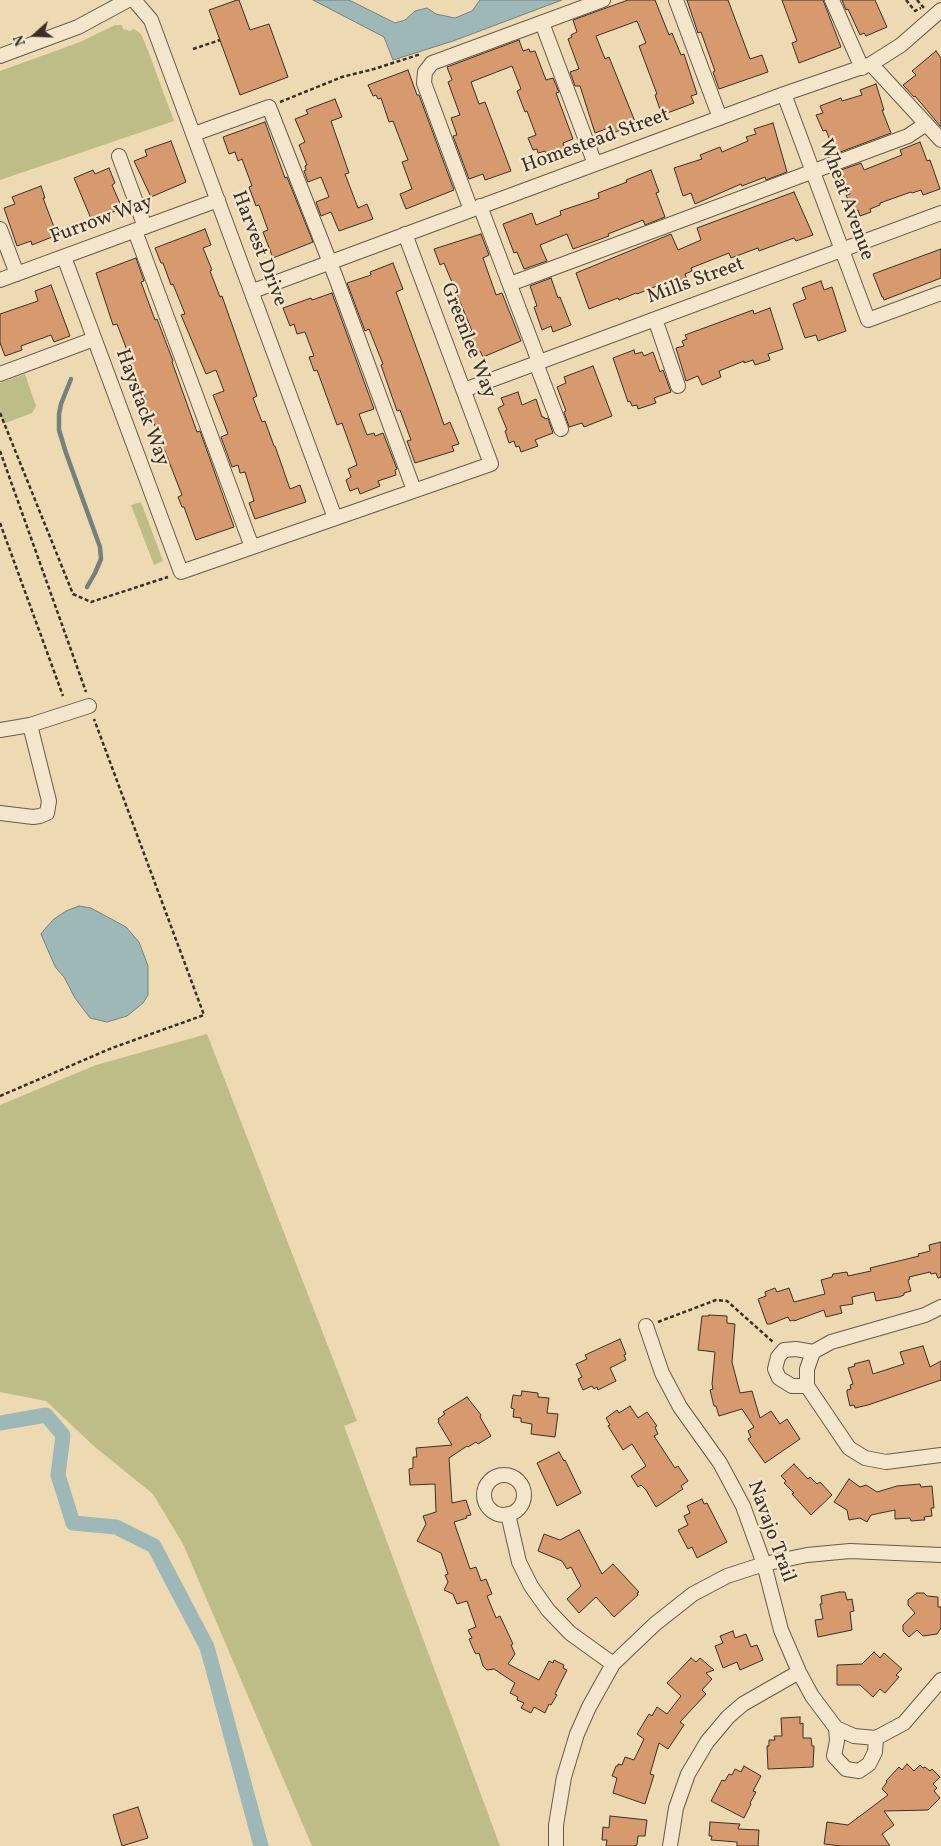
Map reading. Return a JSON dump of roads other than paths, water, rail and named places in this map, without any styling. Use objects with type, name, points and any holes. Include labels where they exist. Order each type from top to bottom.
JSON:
[{"type":"street","points":[[0,56],[78,27],[128,0]]},
{"type":"street","name":"Harvest Drive","points":[[134,0],[151,20],[253,291],[335,518]]},
{"type":"street","points":[[561,429],[510,284],[424,83],[424,72],[432,63],[603,0]]},
{"type":"street","points":[[676,0],[720,118]]},
{"type":"street","points":[[832,0],[866,66],[941,140]]},
{"type":"street","name":"Homestead Street","points":[[253,291],[784,94],[866,66],[901,45],[941,10]]},
{"type":"street","points":[[542,22],[595,164]]},
{"type":"street","name":"Wheat Avenue","points":[[784,94],[868,320],[941,293]]},
{"type":"street","points":[[119,156],[140,229],[252,547],[414,490],[330,262],[269,107],[194,134]]},
{"type":"street","points":[[510,284],[908,136],[926,124]]},
{"type":"street","name":"Furrow Way","points":[[0,280],[218,200]]},
{"type":"street","name":"Mills Street","points":[[464,390],[941,213]]},
{"type":"street","points":[[0,229],[17,274]]},
{"type":"street","name":"Greenlee Way","points":[[405,234],[491,464],[414,490]]},
{"type":"street","name":"Haystack Way","points":[[64,257],[176,574],[252,547]]},
{"type":"street","points":[[655,319],[678,386]]},
{"type":"street","points":[[0,374],[94,339]]},
{"type":"street","points":[[0,730],[30,725],[89,706]]},
{"type":"street","points":[[0,813],[34,817],[47,812],[48,801],[30,725]]},
{"type":"street","points":[[807,1386],[792,1386],[779,1378],[775,1369],[778,1357],[784,1350],[796,1349],[812,1352],[831,1342],[925,1316],[941,1307]]},
{"type":"street","name":"Navajo Trail","points":[[646,1326],[662,1373],[680,1407],[720,1463],[743,1506],[764,1564],[781,1630],[798,1672],[812,1696],[836,1728]]},
{"type":"street","points":[[812,1352],[807,1368],[807,1386],[849,1448],[866,1458],[886,1462],[941,1455]]},
{"type":"street","points":[[508,1514],[519,1562],[531,1586],[548,1610],[570,1633],[613,1664]]},
{"type":"street","points":[[556,1846],[556,1825],[564,1777],[577,1734],[589,1707],[613,1664],[655,1624],[693,1594],[727,1576],[764,1564],[807,1555],[850,1551],[941,1555]]},
{"type":"street","points":[[670,1846],[676,1808],[688,1774],[706,1742],[728,1717],[743,1704],[798,1672]]},
{"type":"street","points":[[876,1738],[874,1752],[869,1764],[859,1771],[846,1769],[834,1756],[836,1728],[854,1736],[876,1738],[904,1723],[941,1680]]},
{"type":"water","points":[[313,0],[349,0],[395,23],[405,20],[415,11],[427,8],[436,14],[455,18],[472,11],[480,0],[562,0],[453,41],[393,60],[384,37]]},
{"type":"water","points":[[79,906],[91,908],[126,927],[139,942],[148,966],[148,995],[143,1003],[127,1016],[107,1022],[90,1018],[75,998],[50,955],[41,934],[54,919],[66,911]]},
{"type":"waterway","points":[[71,379],[61,404],[59,430],[100,547],[101,559],[87,587]]},
{"type":"waterway","points":[[0,1423],[46,1415],[63,1435],[58,1475],[73,1523],[116,1527],[154,1546],[207,1647],[261,1846]]}]
